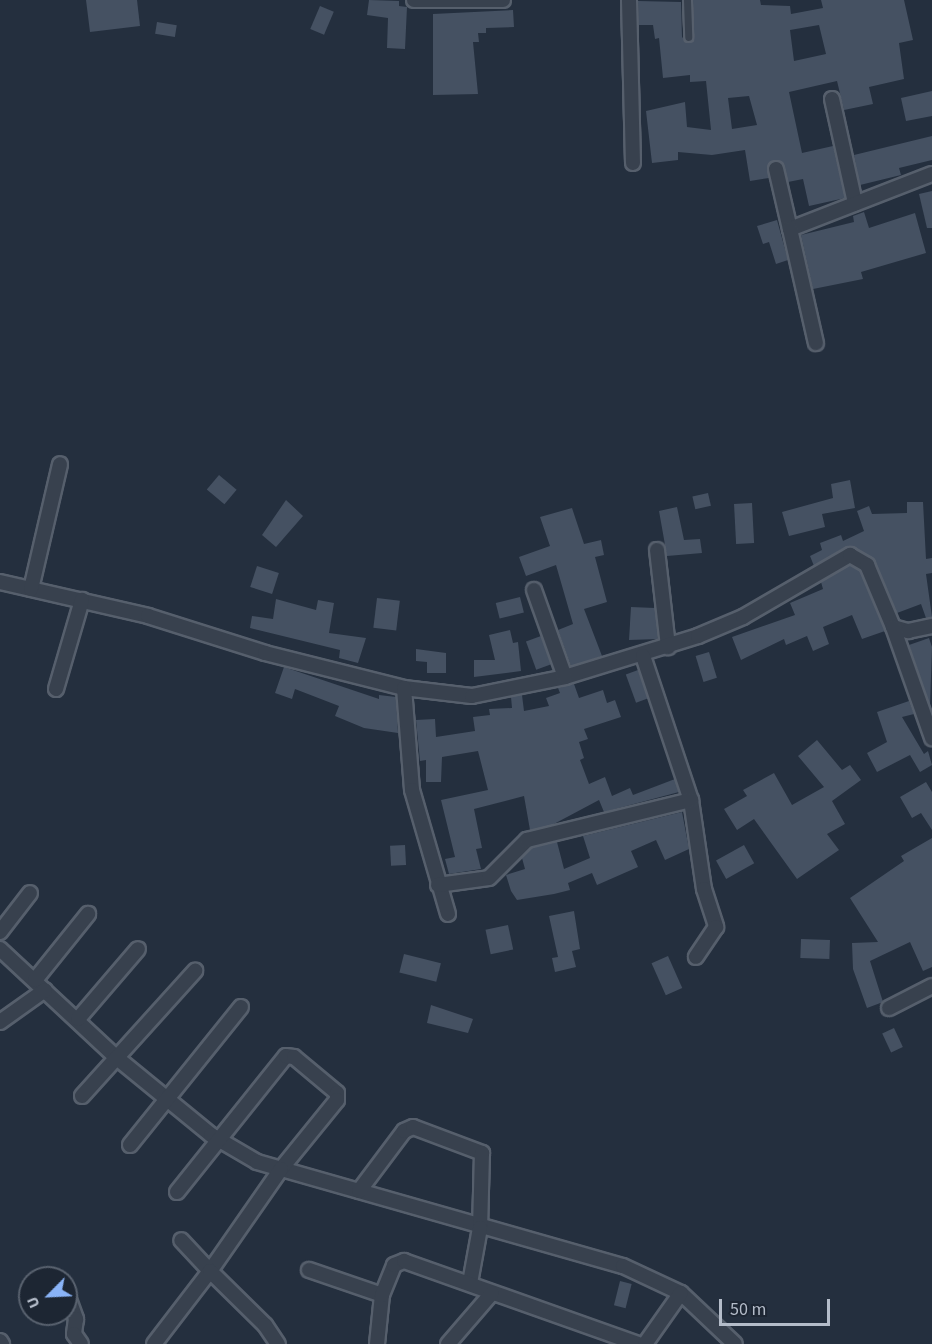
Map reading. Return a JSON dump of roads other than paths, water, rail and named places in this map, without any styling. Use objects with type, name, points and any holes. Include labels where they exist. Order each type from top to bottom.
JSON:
[{"type":"street","points":[[414,0],[503,0]]},
{"type":"street","points":[[629,0],[633,163]]},
{"type":"street","points":[[831,99],[855,203]]},
{"type":"street","points":[[776,169],[816,343]]},
{"type":"street","points":[[790,229],[932,174]]},
{"type":"street","points":[[31,589],[60,464]]},
{"type":"street","points":[[657,550],[668,647]]},
{"type":"street","points":[[0,582],[82,600],[404,688],[472,696],[565,677],[644,656],[743,617],[850,555],[867,565],[893,627],[932,738]]},
{"type":"street","points":[[534,590],[565,677]]},
{"type":"street","points":[[56,689],[82,600]]},
{"type":"street","points":[[893,627],[908,631],[932,626]]},
{"type":"street","points":[[644,656],[691,800],[704,889],[716,927],[696,957]]},
{"type":"street","points":[[404,688],[412,790],[448,914]]},
{"type":"street","points":[[438,885],[489,878],[527,840],[691,800]]},
{"type":"street","points":[[0,932],[30,893]]},
{"type":"street","points":[[0,1022],[40,985],[88,914]]},
{"type":"street","points":[[0,949],[78,1019],[117,1058],[217,1139],[258,1162],[623,1266],[681,1293],[735,1344]]},
{"type":"street","points":[[78,1019],[138,949]]},
{"type":"street","points":[[82,1096],[195,971]]},
{"type":"street","points":[[889,1008],[932,986]]},
{"type":"street","points":[[130,1145],[241,1007]]},
{"type":"street","points":[[154,1344],[210,1271],[281,1169],[339,1097],[292,1056],[283,1059],[177,1192]]},
{"type":"street","points":[[359,1191],[404,1131],[413,1126],[482,1153],[480,1227],[470,1283]]},
{"type":"street","points":[[181,1240],[265,1325],[278,1344]]},
{"type":"street","points":[[377,1344],[382,1295],[401,1261],[470,1283],[492,1293],[638,1344]]},
{"type":"street","points":[[309,1270],[382,1295]]},
{"type":"street","points":[[448,1344],[492,1293]]},
{"type":"street","points":[[645,1344],[681,1293]]},
{"type":"street","points":[[75,1326],[74,1334],[81,1344]]},
{"type":"lane","points":[[687,0],[688,37]]}]
